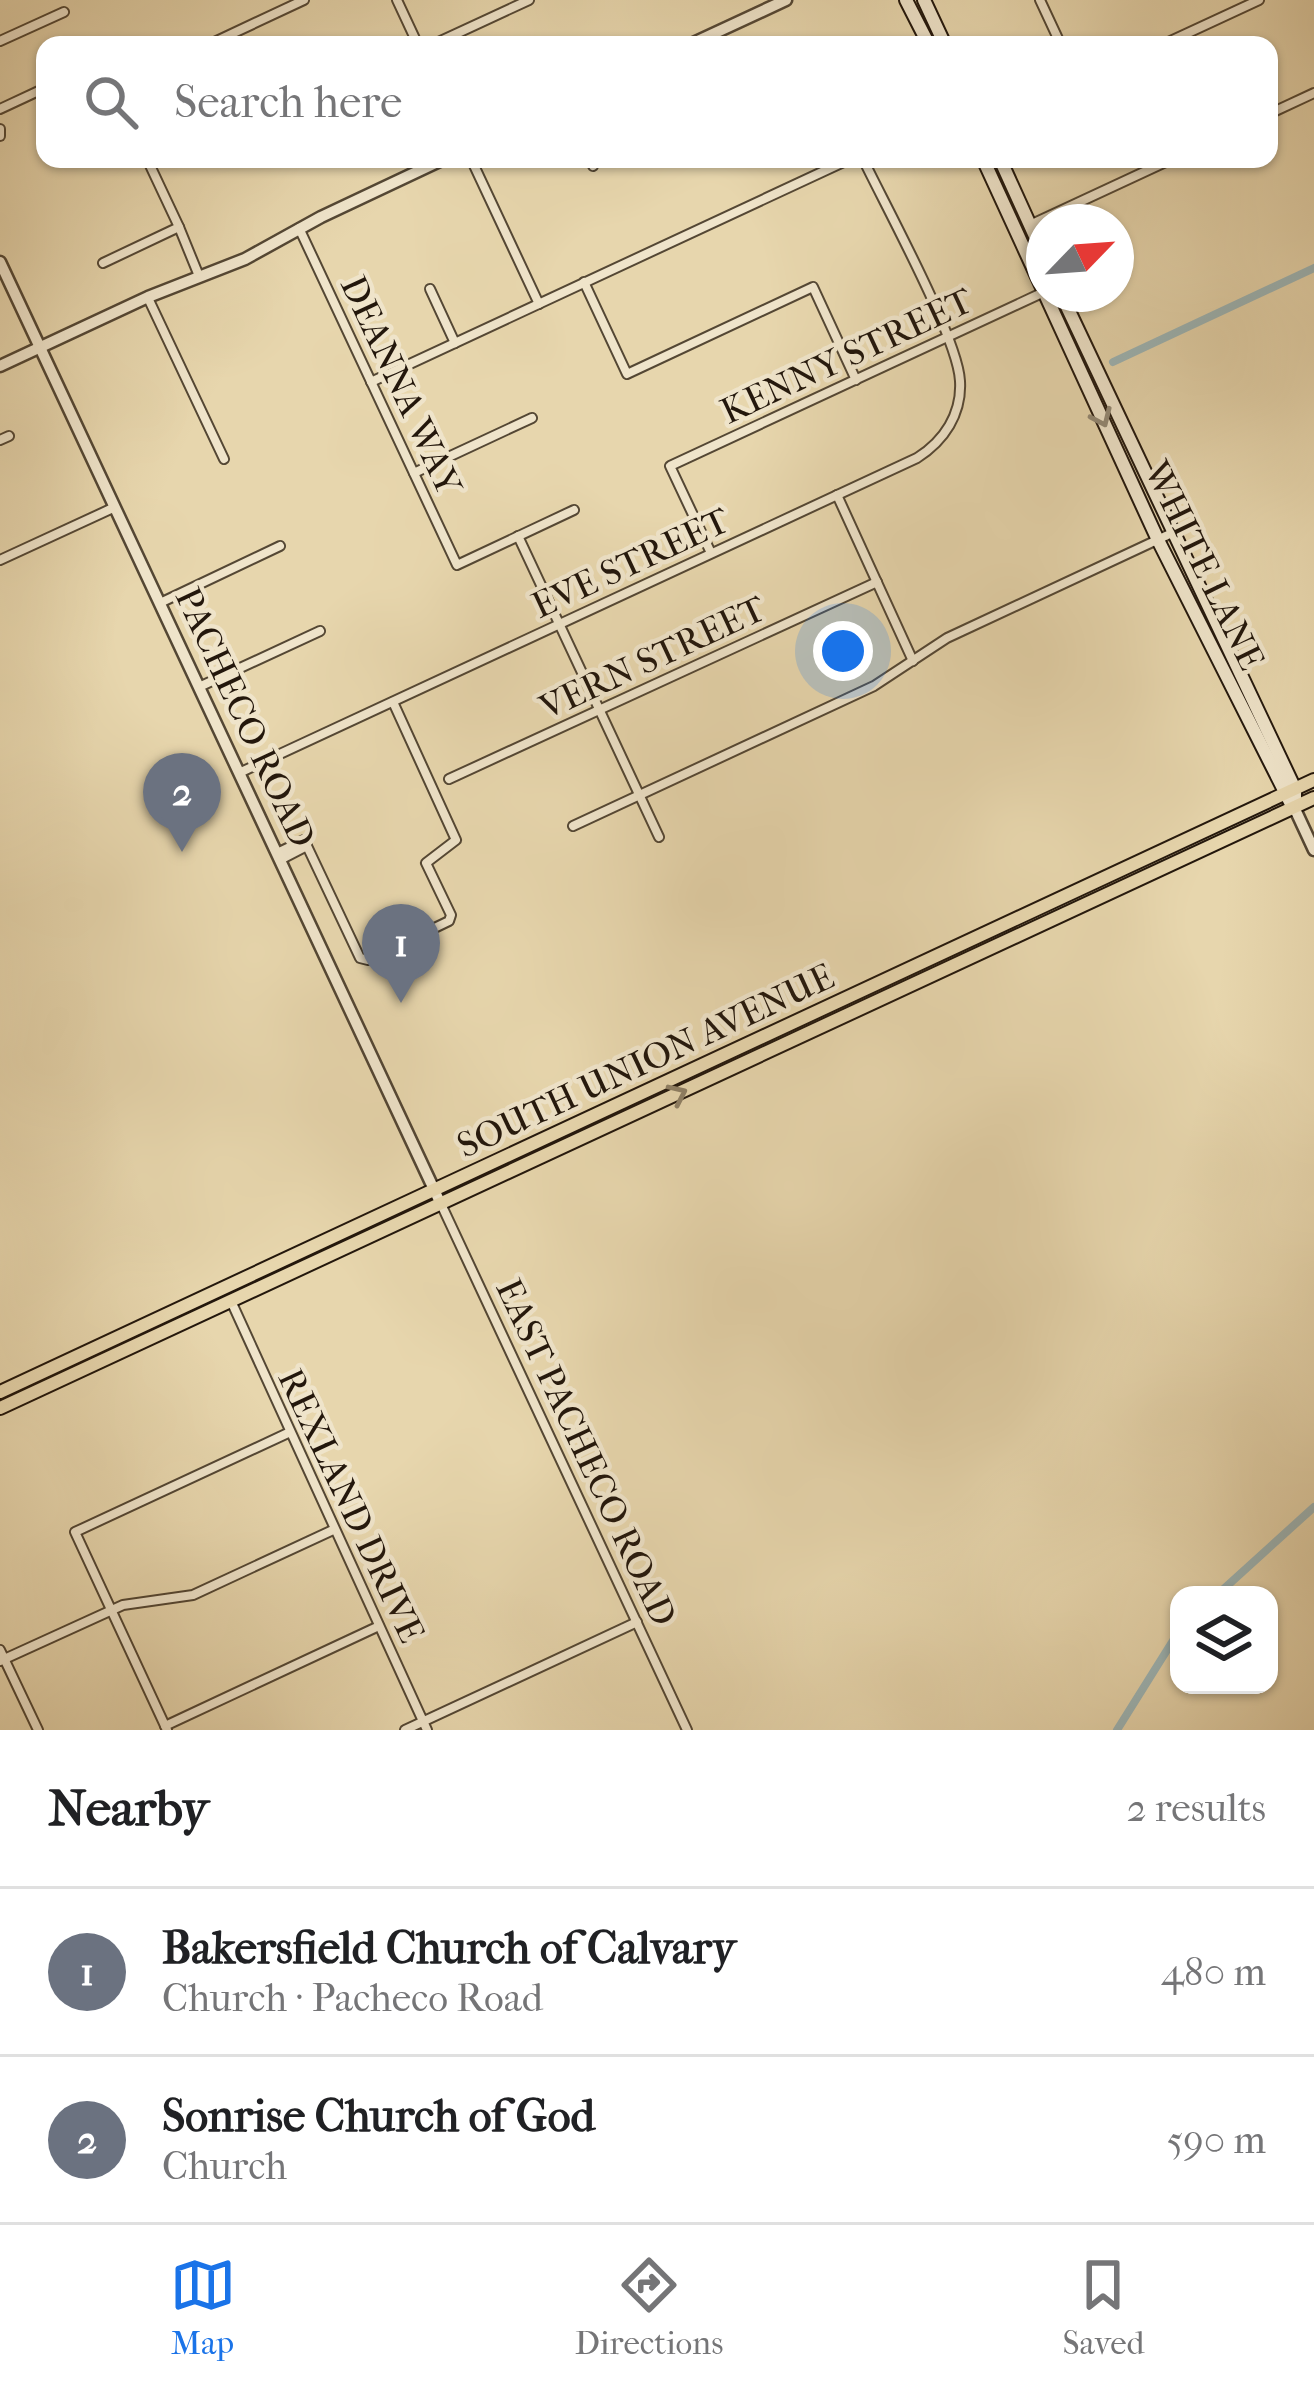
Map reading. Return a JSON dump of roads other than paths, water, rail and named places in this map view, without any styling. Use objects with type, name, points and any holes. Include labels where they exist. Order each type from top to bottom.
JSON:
[{"type":"main road","points":[[906,0],[924,36]]},
{"type":"main road","points":[[924,0],[941,36]]},
{"type":"main road","name":"WHITE LANE","points":[[987,168],[1026,253]]},
{"type":"main road","points":[[1004,168],[1026,216]]},
{"type":"main road","name":"WHITE LANE","points":[[1053,312],[1158,540],[1290,792]]},
{"type":"main road","name":"WHITE LANE","points":[[1069,312],[1294,807]]},
{"type":"main road","name":"SOUTH UNION AVENUE","points":[[0,1392],[230,1294],[1314,780]]},
{"type":"main road","name":"SOUTH UNION AVENUE","points":[[230,1294],[310,1248],[760,1055],[1314,798]]},
{"type":"main road","points":[[1106,894],[1108,885],[1153,865],[1167,850]]},
{"type":"main road","points":[[989,949],[997,937],[1050,912],[1050,905]]},
{"type":"main road","points":[[875,1002],[875,993],[923,971],[935,958]]},
{"type":"main road","points":[[760,1055],[767,1044],[818,1020],[818,1012]]},
{"type":"main road","points":[[0,1408],[148,1340],[166,1324],[230,1294]]},
{"type":"street","points":[[227,36],[304,0]]},
{"type":"street","points":[[397,0],[414,36]]},
{"type":"street","points":[[451,36],[529,0]]},
{"type":"street","points":[[708,36],[786,0]]},
{"type":"street","points":[[1040,0],[1057,36]]},
{"type":"street","points":[[1181,36],[1259,0]]},
{"type":"street","points":[[0,41],[64,11]]},
{"type":"street","points":[[0,109],[36,92]]},
{"type":"street","points":[[1278,110],[1314,93]]},
{"type":"street","points":[[151,168],[199,278]]},
{"type":"street","points":[[0,366],[199,278],[425,168]]},
{"type":"street","points":[[475,168],[539,304]]},
{"type":"street","points":[[371,382],[831,168]]},
{"type":"street","name":"EVE STREET","points":[[239,773],[917,458],[944,436],[960,395],[959,371],[867,168]]},
{"type":"street","points":[[1075,204],[1153,168]]},
{"type":"street","points":[[103,263],[179,227]]},
{"type":"street","name":"DEANNA WAY","points":[[299,228],[457,565],[518,536]]},
{"type":"street","name":"PACHECO ROAD","points":[[0,262],[438,1197]]},
{"type":"street","points":[[584,282],[627,374],[813,287],[856,380]]},
{"type":"street","points":[[430,290],[455,343]]},
{"type":"street","points":[[148,297],[224,459]]},
{"type":"street","name":"KENNY STREET","points":[[711,554],[670,466],[1026,300]]},
{"type":"street","points":[[414,473],[532,418]]},
{"type":"street","points":[[837,495],[914,661]]},
{"type":"street","points":[[0,560],[115,507]]},
{"type":"street","points":[[574,510],[518,536],[659,837]]},
{"type":"street","points":[[573,826],[874,686],[947,638],[1172,533]]},
{"type":"street","points":[[160,603],[280,547]]},
{"type":"street","name":"VERN STREET","points":[[448,779],[877,582]]},
{"type":"street","points":[[199,688],[320,631]]},
{"type":"street","points":[[278,856],[307,846],[360,958],[368,960],[449,921],[451,915],[426,863],[457,840],[393,702]]},
{"type":"street","points":[[1294,807],[1314,850]]},
{"type":"street","name":"EAST PACHECO ROAD","points":[[438,1197],[687,1730]]},
{"type":"street","name":"REXLAND DRIVE","points":[[230,1294],[288,1433],[425,1726]]},
{"type":"street","points":[[288,1433],[75,1532],[166,1728],[379,1626]]},
{"type":"street","points":[[38,1730],[2,1657],[111,1609],[193,1594],[333,1530]]},
{"type":"street","points":[[405,1730],[425,1726],[637,1622]]},
{"type":"waterway","points":[[1113,362],[1314,268]]},
{"type":"waterway","points":[[1227,1586],[1314,1507]]},
{"type":"waterway","points":[[1117,1730],[1170,1645]]},
{"type":"place","name":"Sonrise Church of God","points":[[182,852]]},
{"type":"place","name":"Bakersfield Church of Calvary","points":[[401,1003]]}]
